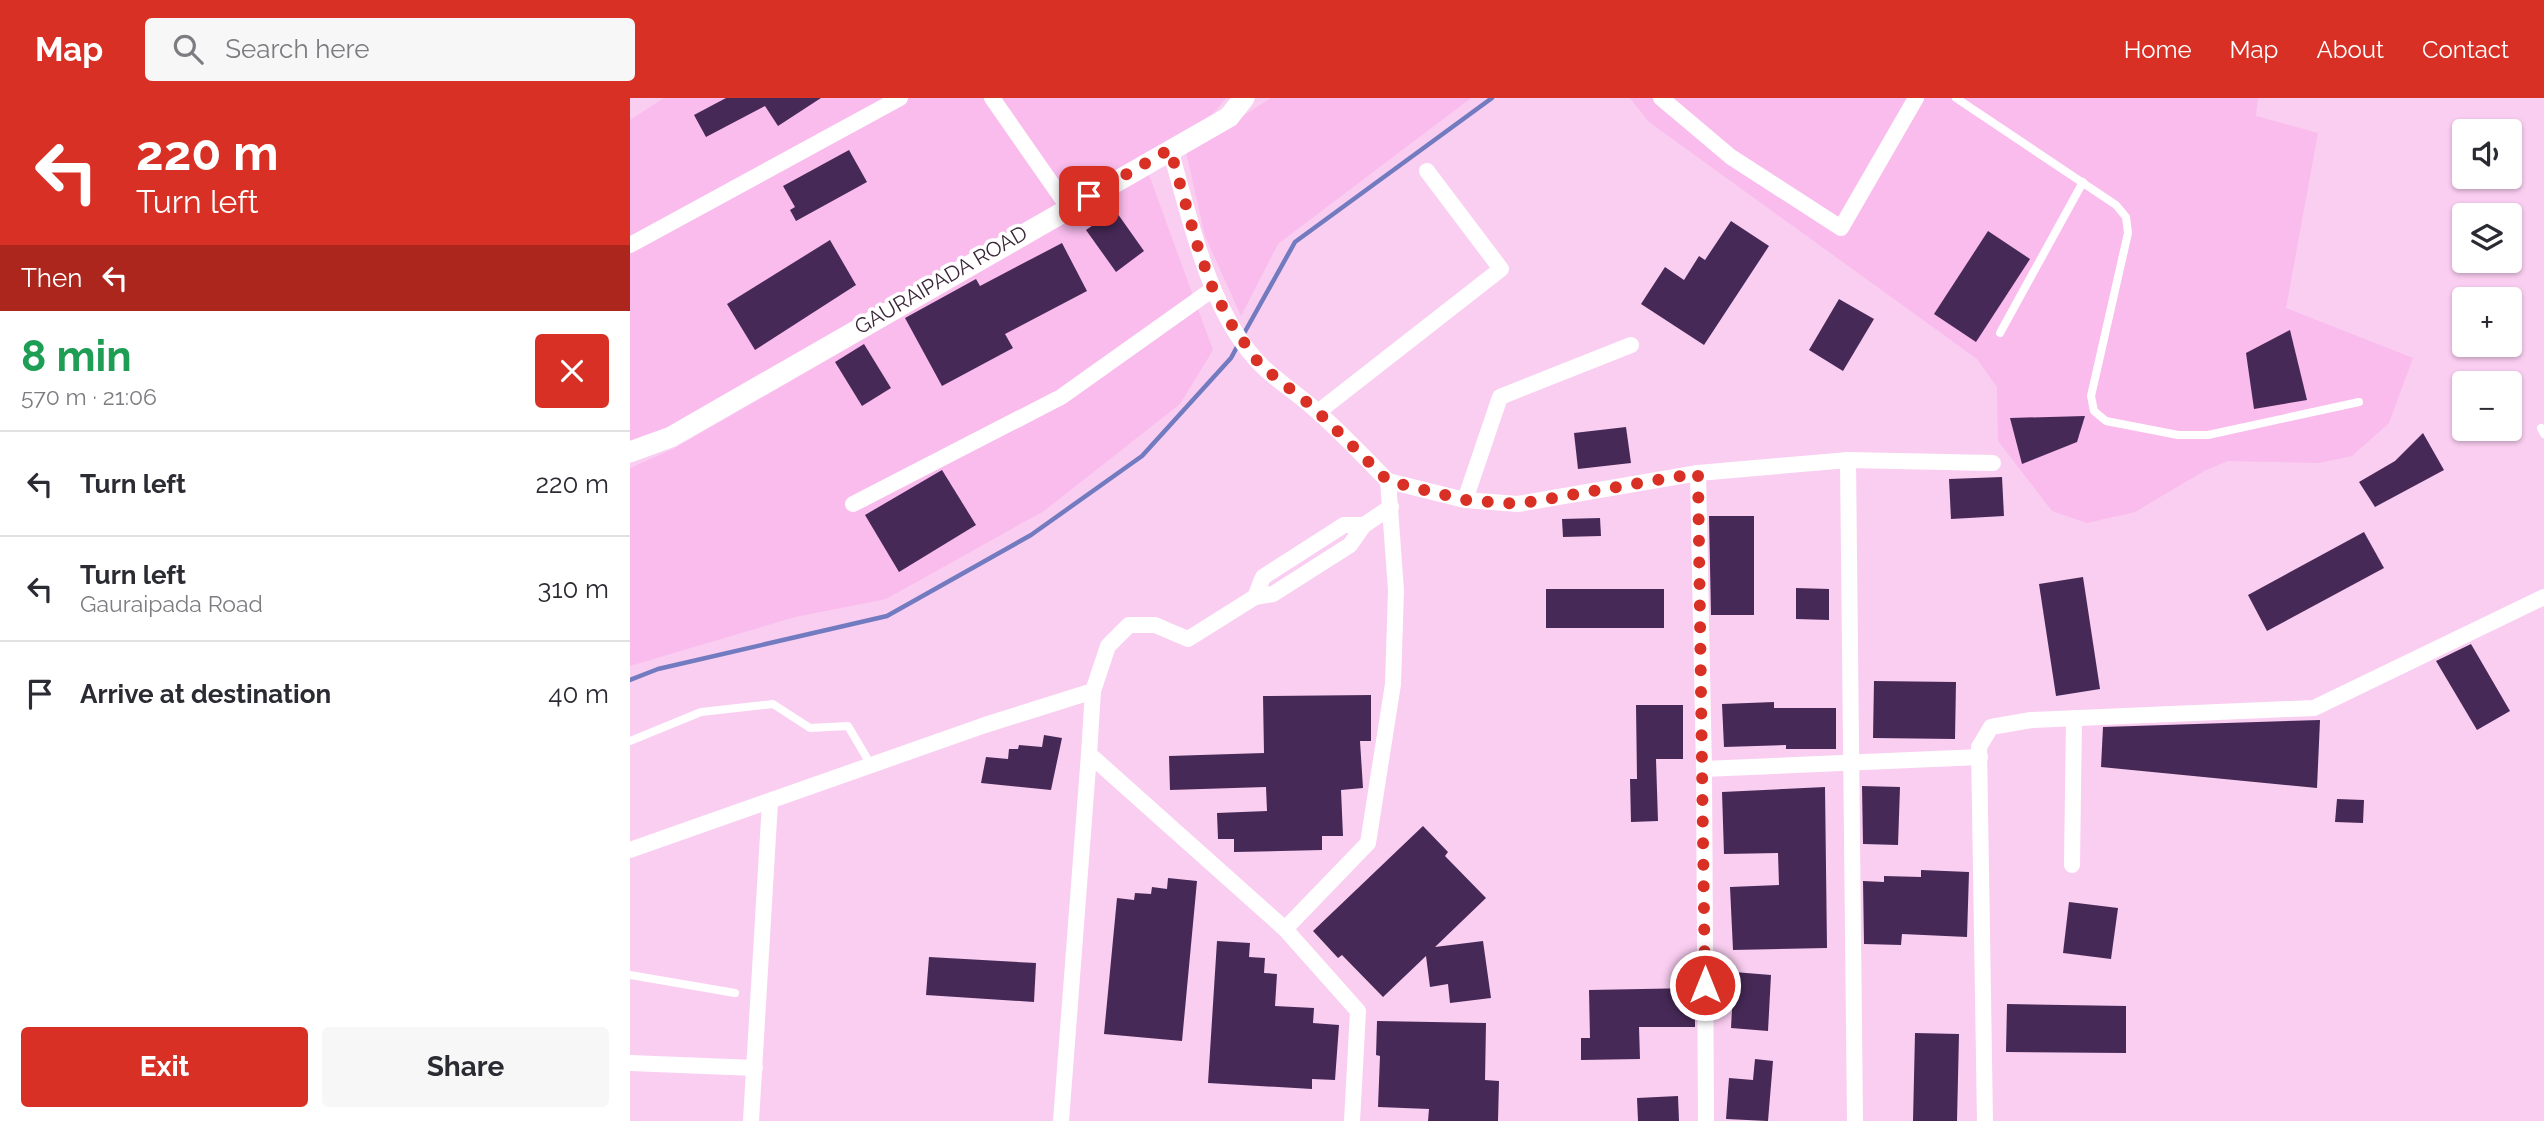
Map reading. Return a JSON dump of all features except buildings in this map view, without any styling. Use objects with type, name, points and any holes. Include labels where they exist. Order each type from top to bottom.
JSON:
[{"type":"street","points":[[630,245],[900,98]]},
{"type":"street","points":[[992,98],[1068,207]]},
{"type":"street","name":"GAURAIPADA ROAD","points":[[630,452],[671,437],[1229,117],[1244,98]]},
{"type":"street","points":[[1661,98],[1731,157],[1841,228],[1916,98]]},
{"type":"street","points":[[1170,149],[1199,251],[1213,289],[1232,325],[1260,365],[1318,412],[1388,481],[1465,500],[1518,504],[1698,473],[1848,460],[1993,463]]},
{"type":"street","points":[[1318,412],[1501,269],[1427,171]]},
{"type":"street","points":[[853,504],[1061,397],[1213,289]]},
{"type":"street","points":[[1465,500],[1500,397],[1631,345]]},
{"type":"street","points":[[1848,460],[1855,1121]]},
{"type":"street","points":[[1698,473],[1704,769],[1706,1121]]},
{"type":"street","points":[[1285,929],[1368,843],[1393,684],[1396,590],[1388,481]]},
{"type":"street","points":[[1060,1121],[1093,691],[1108,646],[1129,625],[1156,625],[1188,639],[1255,597],[1264,577],[1344,525],[1364,524],[1391,507]]},
{"type":"street","points":[[1985,1121],[1979,747],[1992,727],[2031,720],[2314,708],[2544,597]]},
{"type":"street","points":[[630,849],[985,725],[1093,691]]},
{"type":"street","points":[[2072,866],[2074,718]]},
{"type":"street","points":[[1089,754],[1285,929],[1358,1011],[1352,1121]]},
{"type":"street","points":[[1704,769],[1980,757]]},
{"type":"street","points":[[751,1121],[770,802]]},
{"type":"street","points":[[630,1063],[755,1068]]},
{"type":"lane","points":[[1956,98],[2116,205],[2126,217],[2128,233],[2091,396],[2094,411],[2106,421],[2178,435],[2208,435],[2360,402]]},
{"type":"lane","points":[[2000,333],[2083,182]]},
{"type":"lane","points":[[630,741],[701,712],[774,704],[810,728],[848,726],[871,765]]},
{"type":"lane","points":[[630,975],[735,993]]},
{"type":"shaded area","points":[[664,98],[1226,98],[1208,120],[652,438],[630,446],[630,120]]},
{"type":"shaded area","points":[[1271,98],[1471,98],[1278,244],[1241,316],[1205,236],[1186,152]]},
{"type":"shaded area","points":[[1630,98],[2258,98],[2256,116],[2318,133],[2286,308],[2413,358],[2389,423],[2352,456],[2319,463],[2228,461],[2204,471],[2135,512],[2087,523],[2052,511],[1998,441],[1997,387],[1977,359],[1649,122]]},
{"type":"shaded area","points":[[1149,175],[1213,350],[1180,404],[1044,511],[886,599],[795,617],[630,666],[630,468],[673,449]]},
{"type":"waterway","points":[[1242,337],[1295,242],[1492,98]]},
{"type":"waterway","points":[[630,680],[658,669],[887,616],[1031,535],[1142,456],[1231,358],[1238,345]]},
{"type":"route","points":[[1089,196],[1170,149],[1199,251],[1213,289],[1232,325],[1260,365],[1313,407],[1388,481],[1465,500],[1518,504],[1698,473],[1705,985]]}]
